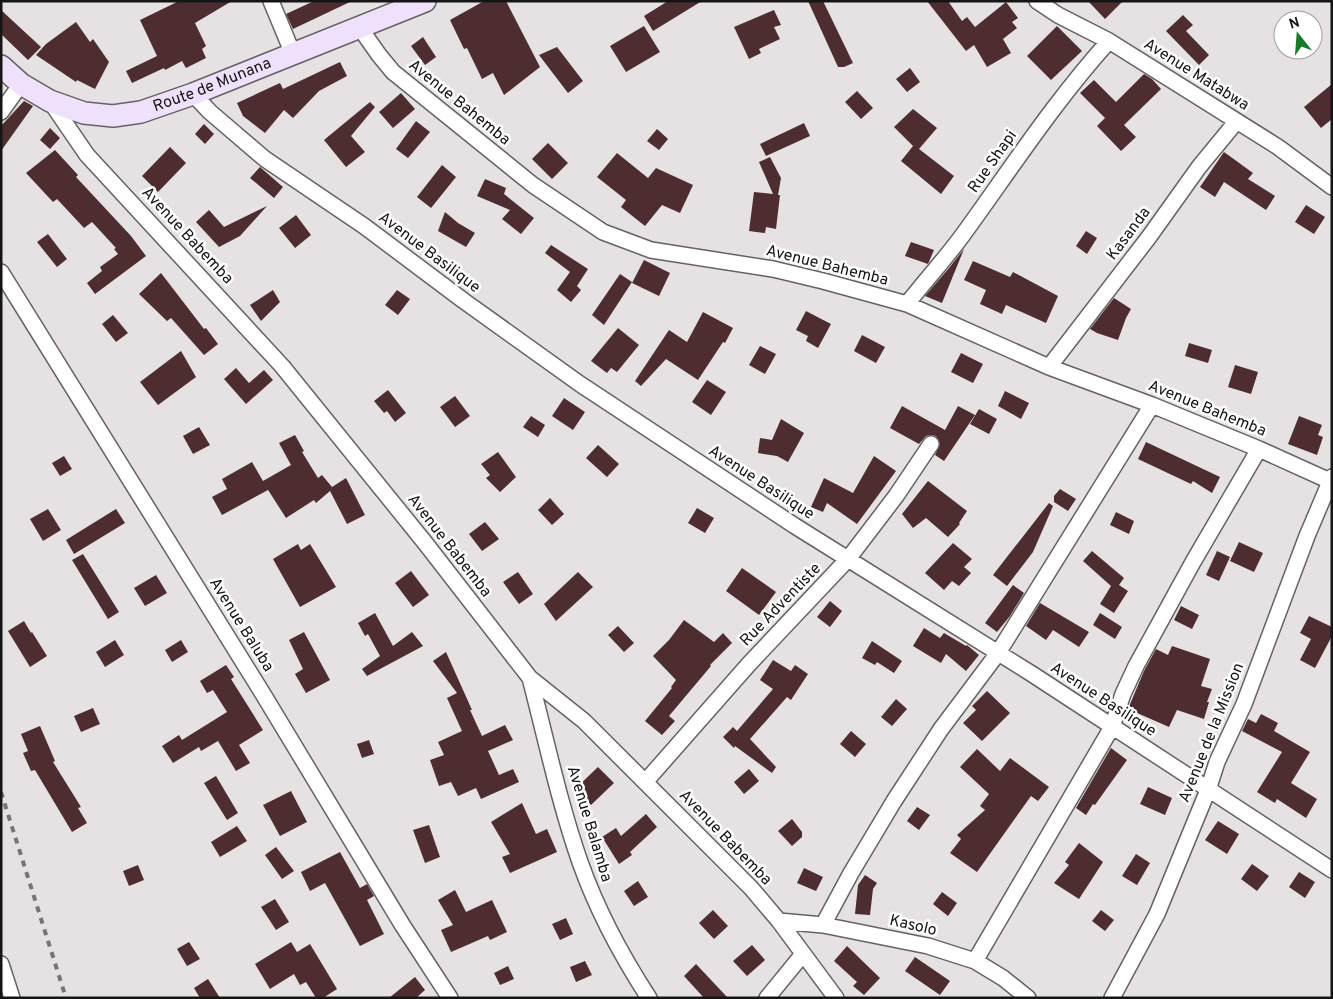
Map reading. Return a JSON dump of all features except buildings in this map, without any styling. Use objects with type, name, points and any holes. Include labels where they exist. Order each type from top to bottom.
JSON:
[{"type":"main road","name":"Route de Munana","points":[[1,66],[20,84],[50,101],[84,113],[113,116],[141,112],[193,94],[360,28],[414,3]]},
{"type":"street","points":[[271,1],[293,54]]},
{"type":"street","name":"Avenue Matabwa","points":[[1036,1],[1058,15],[1109,41],[1278,147],[1332,186]]},
{"type":"street","name":"Avenue Bahemba","points":[[360,28],[393,72],[475,140],[534,185],[603,232],[651,250],[773,269],[906,304],[1049,367],[1152,405],[1331,480]]},
{"type":"street","name":"Rue Shapi","points":[[906,304],[961,237],[1020,152],[1109,41]]},
{"type":"street","points":[[1,112],[20,84]]},
{"type":"street","name":"Avenue Basilique","points":[[193,94],[210,112],[265,158],[364,226],[580,384],[795,526],[998,653],[1332,870]]},
{"type":"street","name":"Avenue Babemba","points":[[50,101],[87,155],[282,366],[426,544],[530,678],[584,721],[750,888],[779,921],[836,998]]},
{"type":"street","name":"Kasanda","points":[[1049,367],[1149,237],[1199,167],[1236,122]]},
{"type":"street","name":"Avenue Baluba","points":[[1,272],[263,694],[403,926],[450,998]]},
{"type":"street","points":[[823,926],[851,873],[894,801],[941,730],[998,653],[1152,405]]},
{"type":"street","name":"Rue Adventiste","points":[[646,782],[749,664],[848,559],[896,496],[931,444]]},
{"type":"street","points":[[976,961],[1112,727],[1123,694],[1136,666],[1193,562],[1259,449]]},
{"type":"street","name":"Avenue de la Mission","points":[[1112,998],[1157,914],[1208,790],[1217,762],[1244,704],[1307,536],[1331,480]]},
{"type":"street","name":"Avenue Balamba","points":[[530,678],[580,862],[618,948],[649,998]]},
{"type":"street","name":"Kasolo","points":[[779,921],[823,926],[928,946],[976,961],[1003,978],[1028,998]]},
{"type":"street","points":[[767,998],[804,954]]},
{"type":"street","points":[[1,964],[12,998]]},
{"type":"railway","points":[[1,792],[66,998]]}]
